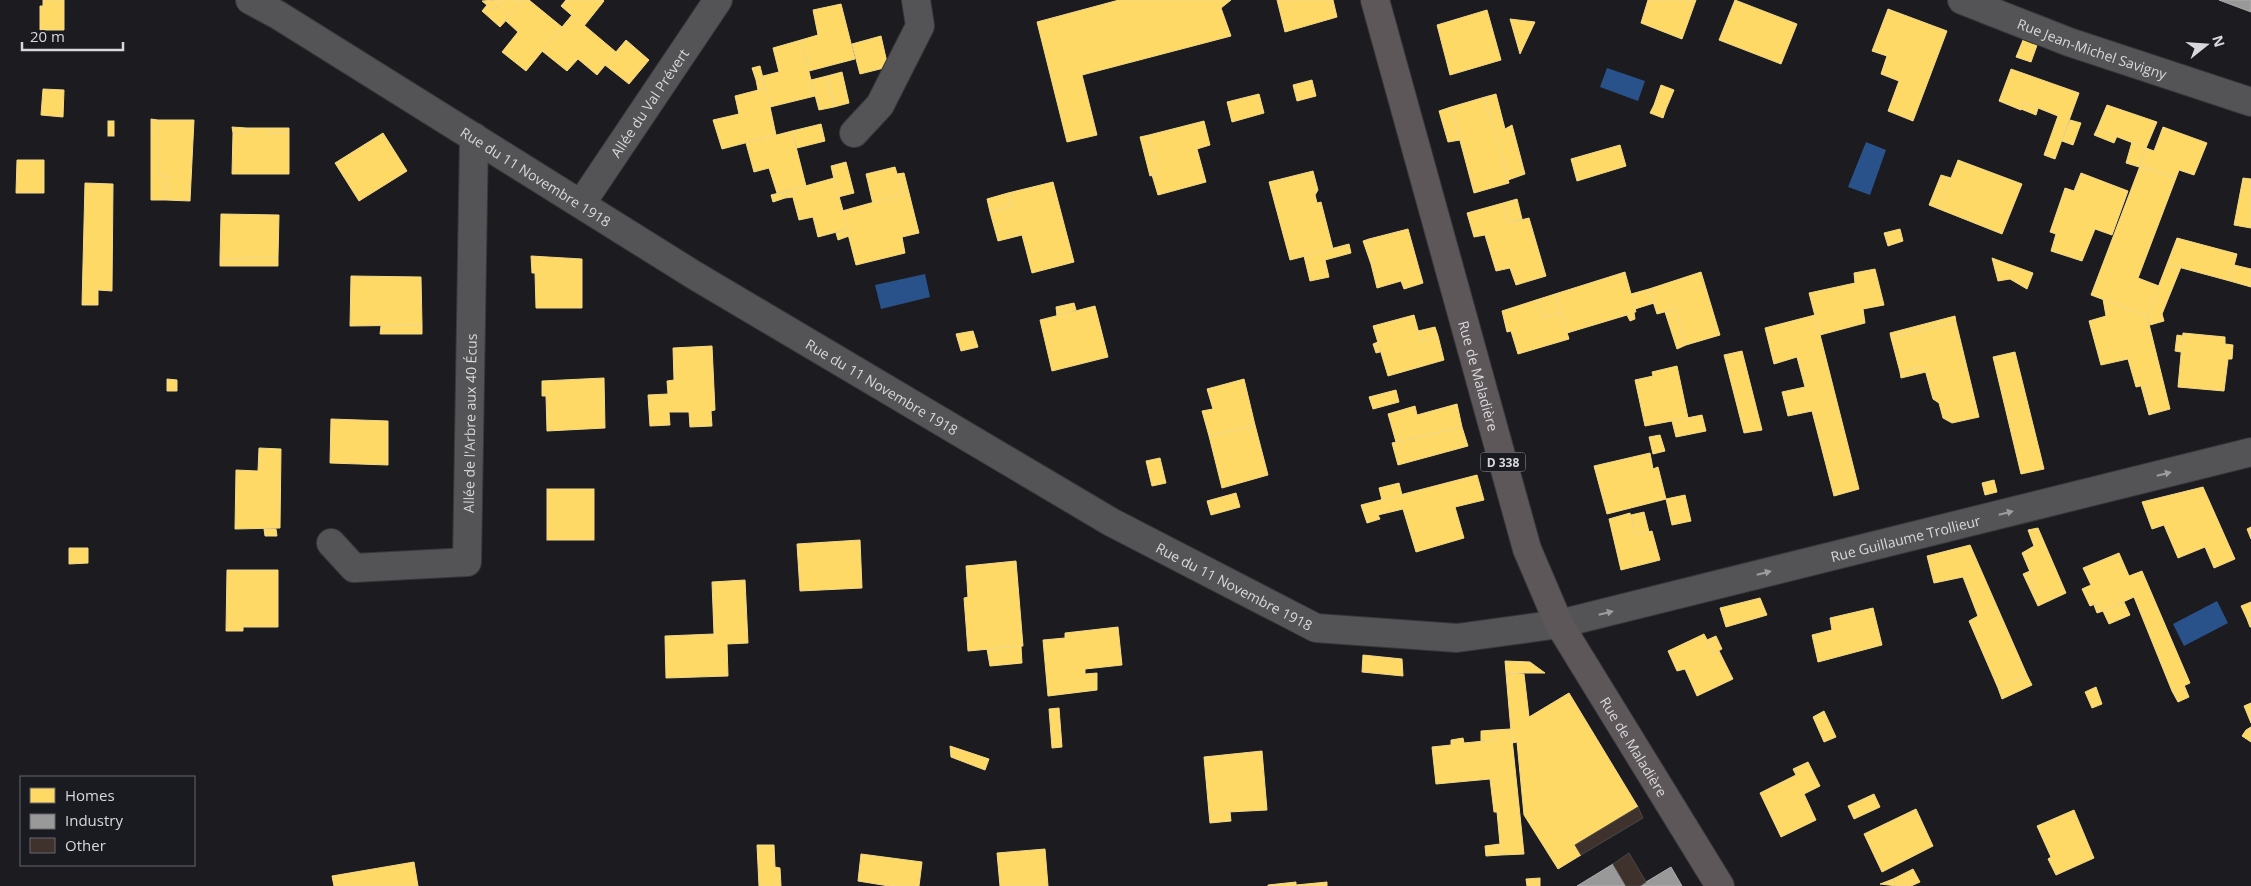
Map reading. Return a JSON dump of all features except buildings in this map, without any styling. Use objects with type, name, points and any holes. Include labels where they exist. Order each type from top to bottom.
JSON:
[{"type":"main road","name":"Rue de Maladière","points":[[1375,0],[1527,549],[1559,624],[1720,886]]},
{"type":"street","name":"Rue du 11 Novembre 1918","points":[[250,0],[278,15],[702,280],[1111,522],[1316,628],[1457,638],[1559,624]]},
{"type":"street","name":"Allée du Val Prévert","points":[[581,204],[718,0]]},
{"type":"street","points":[[854,133],[880,105],[920,26],[916,0]]},
{"type":"street","name":"Rue Jean-Michel Savigny","points":[[1962,0],[2018,12],[2251,102]]},
{"type":"street","name":"Allée de l'Arbre aux 40 Écus","points":[[330,543],[354,568],[467,562],[474,138]]},
{"type":"street","name":"Rue Guillaume Trollieur","points":[[1559,624],[2251,452]]},
{"type":"water","points":[[1607,68],[1645,81],[1638,101],[1600,87]]},
{"type":"water","points":[[1866,142],[1886,150],[1870,195],[1848,187]]},
{"type":"water","points":[[925,274],[930,297],[881,309],[875,285]]},
{"type":"water","points":[[2217,601],[2228,623],[2184,646],[2173,624]]}]
